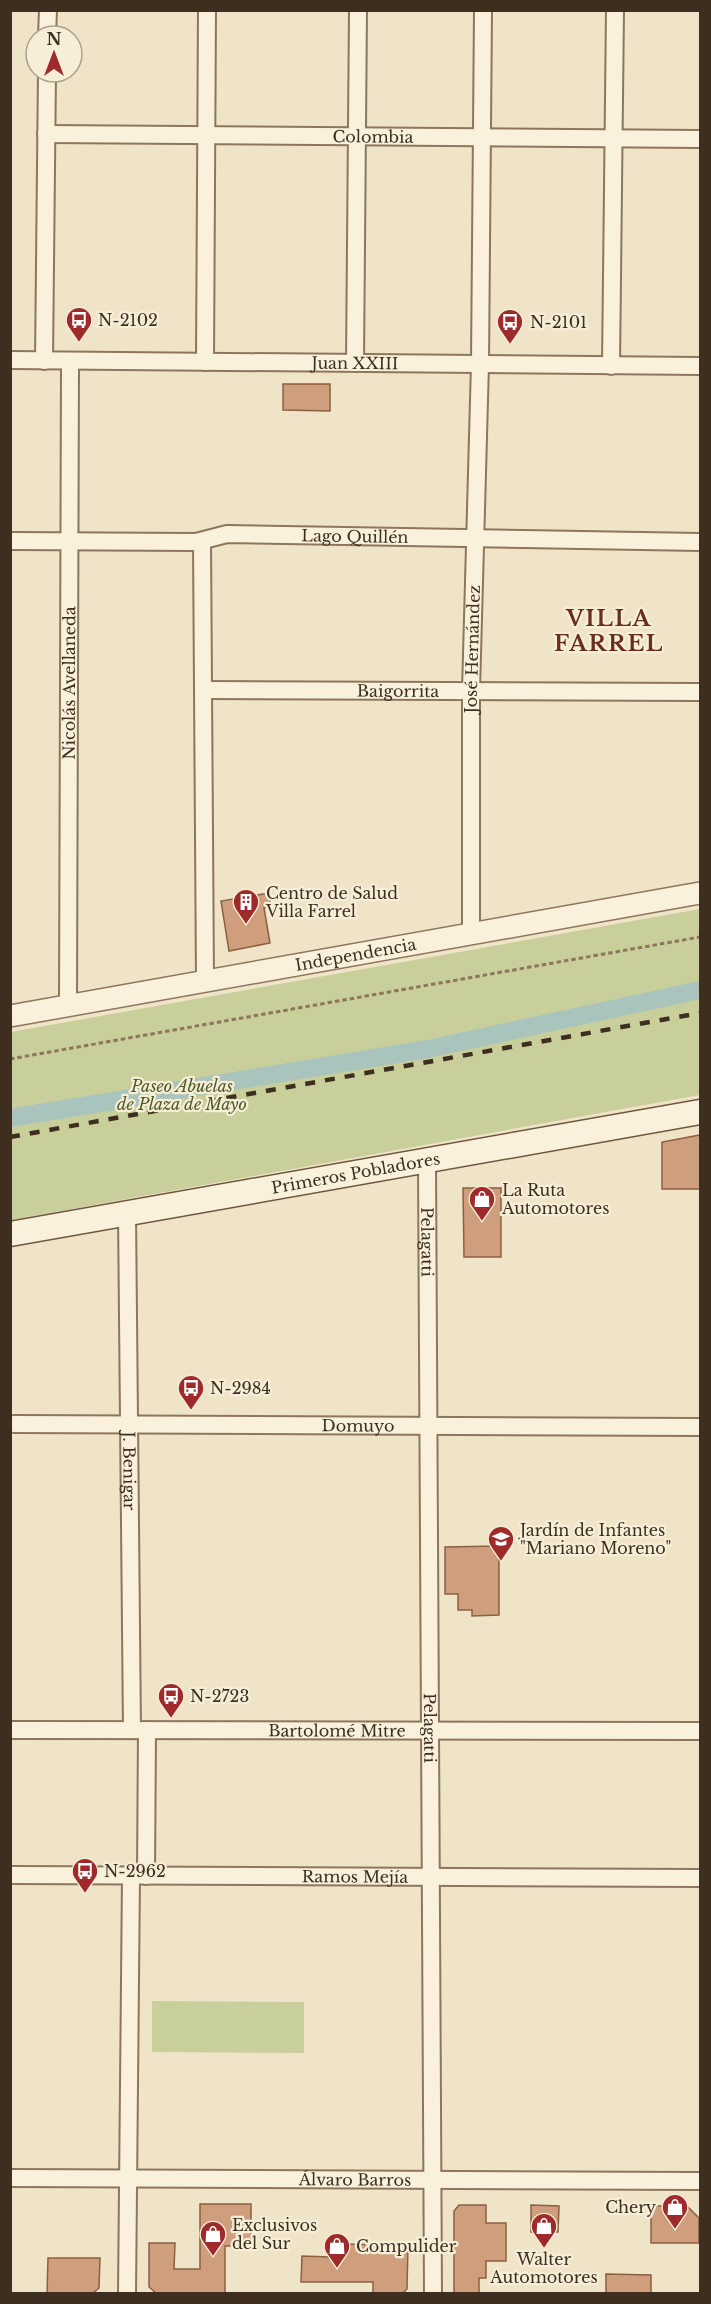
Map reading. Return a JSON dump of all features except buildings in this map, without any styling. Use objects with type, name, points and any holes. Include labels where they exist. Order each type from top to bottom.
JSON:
[{"type":"main road","name":"Primeros Pobladores","points":[[10,1234],[700,1112]]},
{"type":"street","points":[[205,362],[207,10]]},
{"type":"street","points":[[355,363],[358,10]]},
{"type":"street","name":"José Hernández","points":[[471,934],[471,691],[480,364],[483,10]]},
{"type":"street","points":[[611,366],[615,10]]},
{"type":"street","points":[[44,360],[47,84]]},
{"type":"street","name":"Colombia","points":[[46,134],[700,140]]},
{"type":"street","name":"Juan XXIII","points":[[10,360],[700,366]]},
{"type":"street","name":"Nicolás Avellaneda","points":[[68,1005],[70,360]]},
{"type":"street","name":"Lago Quillén","points":[[10,541],[202,541],[227,534],[700,542]]},
{"type":"street","points":[[202,541],[205,981]]},
{"type":"street","name":"Baigorrita","points":[[204,690],[700,692]]},
{"type":"street","name":"Independencia","points":[[10,1016],[700,893]]},
{"type":"street","name":"Pelagatti","points":[[427,1161],[433,2294]]},
{"type":"street","name":"J. Benigar","points":[[127,1213],[129,1425],[139,1730],[139,1876],[128,2178],[127,2294]]},
{"type":"street","name":"Domuyo","points":[[14,1424],[700,1427]]},
{"type":"street","name":"Bartolomé Mitre","points":[[10,1730],[700,1731]]},
{"type":"street","name":"Ramos Mejía","points":[[10,1875],[700,1878]]},
{"type":"street","name":"Álvaro Barros","points":[[10,2178],[700,2181]]},
{"type":"path","points":[[10,1059],[700,936]]},
{"type":"green space","name":"Paseo Abuelas de Plaza de Mayo","points":[[700,909],[700,1095],[11,1220],[11,1032]]},
{"type":"green space","points":[[152,2001],[304,2002],[304,2053],[152,2052]]},
{"type":"waterway","points":[[10,1118],[428,1049],[700,990]]},
{"type":"railway","points":[[10,1137],[700,1013]]},
{"type":"place","name":"N-2102","points":[[79,343]]},
{"type":"place","name":"N-2101","points":[[510,345]]},
{"type":"place","name":"Centro de Salud Villa Farrel","points":[[246,925]]},
{"type":"place","name":"La Ruta Automotores","points":[[482,1222]]},
{"type":"place","name":"N-2984","points":[[191,1411]]},
{"type":"place","name":"Jardín de Infantes \"Mariano Moreno\"","points":[[501,1562]]},
{"type":"place","name":"N-2723","points":[[171,1719]]},
{"type":"place","name":"N-2962","points":[[85,1894]]},
{"type":"place","name":"Chery","points":[[675,2230]]},
{"type":"place","name":"Walter Automotores","points":[[544,2249]]},
{"type":"place","name":"Exclusivos del Sur","points":[[213,2257]]},
{"type":"place","name":"Compulider","points":[[337,2269]]},
{"type":"district","name":"VILLA FARREL","points":[[609,630]]}]
